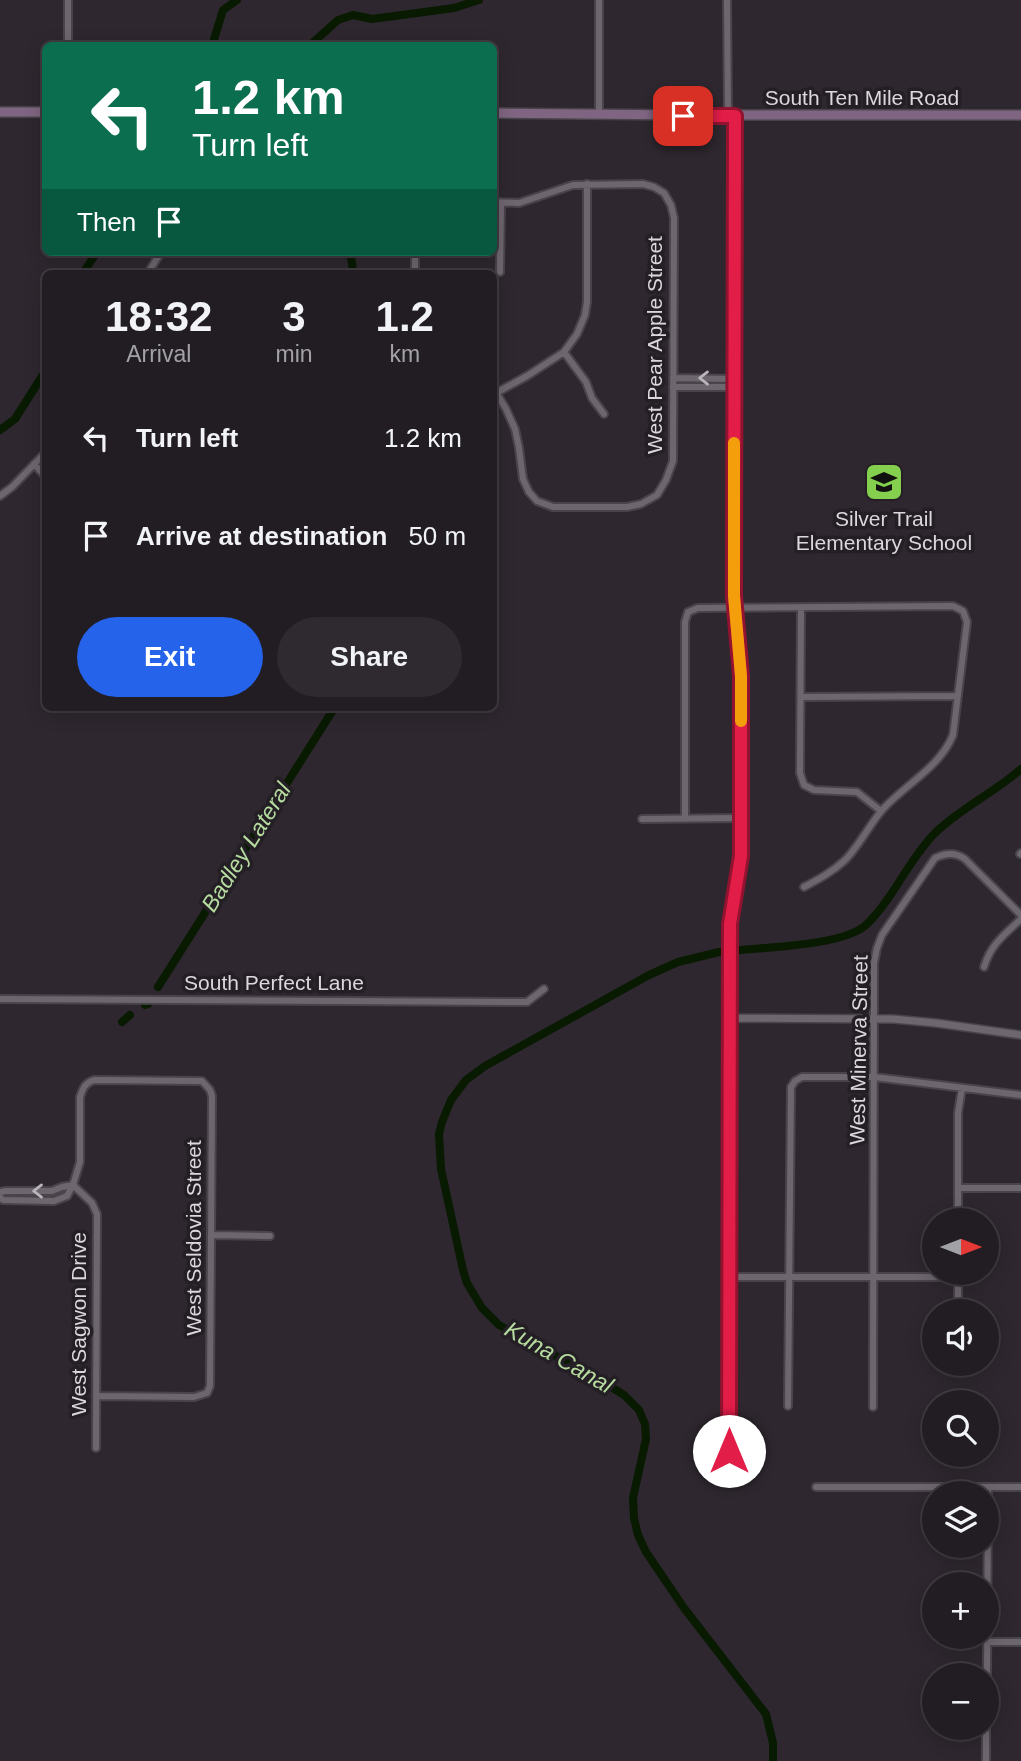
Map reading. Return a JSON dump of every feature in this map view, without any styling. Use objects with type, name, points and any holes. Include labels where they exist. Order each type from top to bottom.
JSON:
[{"type":"main road","points":[[0,112],[42,112]]},
{"type":"main road","name":"South Ten Mile Road","points":[[497,113],[1021,115]]},
{"type":"street","points":[[68,0],[68,42]]},
{"type":"street","points":[[599,0],[599,114]]},
{"type":"street","points":[[727,0],[732,116],[736,608],[741,676],[741,856],[730,924],[729,1451]]},
{"type":"street","points":[[497,391],[527,376],[564,352],[577,334],[585,316],[587,184],[566,186],[519,203],[497,203],[500,272]]},
{"type":"street","name":"West Pear Apple Street","points":[[497,397],[515,429],[523,480],[537,501],[553,507],[627,507],[657,495],[666,480],[673,461],[674,218],[671,205],[664,193],[643,184],[587,184]]},
{"type":"street","points":[[564,352],[586,382],[604,414]]},
{"type":"street","points":[[673,378],[734,383]]},
{"type":"street","points":[[673,387],[734,383]]},
{"type":"street","points":[[0,496],[42,456]]},
{"type":"street","points":[[34,464],[42,473]]},
{"type":"street","points":[[685,818],[685,622],[688,612],[698,608],[953,606],[963,611],[967,622],[953,735],[948,747],[940,758],[881,811],[848,858],[832,872],[804,887]]},
{"type":"street","points":[[801,608],[800,773],[804,785],[814,790],[857,792],[881,811]]},
{"type":"street","points":[[801,697],[958,696]]},
{"type":"street","points":[[642,819],[741,818]]},
{"type":"street","name":"West Minerva Street","points":[[873,1408],[874,963],[877,948],[882,935],[935,858],[943,854],[951,853],[965,859],[1021,917]]},
{"type":"street","points":[[984,967],[993,946],[1021,917]]},
{"type":"street","name":"South Perfect Lane","points":[[0,999],[527,1002],[544,989]]},
{"type":"street","points":[[730,1018],[874,1019],[936,1023],[1021,1035]]},
{"type":"street","points":[[788,1406],[791,1087],[794,1081],[802,1077],[874,1077],[1021,1096]]},
{"type":"street","name":"West Seldovia Street","points":[[73,1185],[80,1162],[80,1097],[85,1085],[94,1080],[196,1080],[206,1084],[212,1096],[210,1387],[207,1393],[194,1397],[96,1396]]},
{"type":"street","points":[[958,1208],[958,1112],[962,1088]]},
{"type":"street","points":[[0,1195],[3,1200],[54,1201],[67,1196],[73,1185]]},
{"type":"street","name":"West Sagwon Drive","points":[[73,1185],[92,1203],[97,1214],[96,1448]]},
{"type":"street","points":[[958,1188],[1021,1188]]},
{"type":"street","points":[[212,1235],[271,1236]]},
{"type":"street","points":[[730,1277],[922,1276]]},
{"type":"street","points":[[816,1487],[922,1487]]},
{"type":"street","points":[[999,1487],[1021,1487]]},
{"type":"street","points":[[999,1642],[1021,1643]]},
{"type":"street","points":[[986,1740],[986,1761]]},
{"type":"waterway","points":[[213,42],[223,10],[237,0]]},
{"type":"waterway","name":"Badley Lateral","points":[[313,42],[338,20],[353,15],[372,19],[454,8],[479,0]]},
{"type":"waterway","points":[[85,270],[94,256]]},
{"type":"waterway","name":"Badley Lateral","points":[[350,256],[353,270]]},
{"type":"waterway","points":[[0,430],[15,419],[42,376]]},
{"type":"waterway","name":"Badley Lateral","points":[[158,987],[332,711]]},
{"type":"waterway","name":"Kuna Canal","points":[[741,950],[826,941],[857,931],[876,914],[934,834],[1021,769]]},
{"type":"waterway","name":"Kuna Canal","points":[[719,952],[678,962],[649,975],[485,1066],[466,1080],[451,1100],[442,1122],[439,1134],[441,1169],[463,1270],[467,1283],[482,1308],[499,1325],[598,1379],[624,1395],[639,1410],[645,1424],[646,1439],[633,1498],[638,1535],[646,1552],[684,1608],[766,1714],[773,1743],[773,1761]]},
{"type":"waterway","name":"Badley Lateral","points":[[122,1022],[130,1015]]},
{"type":"slow traffic","points":[[734,443],[734,596],[741,676],[741,721]]},
{"type":"place","name":"Silver Trail Elementary School","points":[[884,482]]},
{"type":"route","points":[[683,116],[735,116],[734,596],[741,676],[741,856],[730,924],[729,1451]]}]
